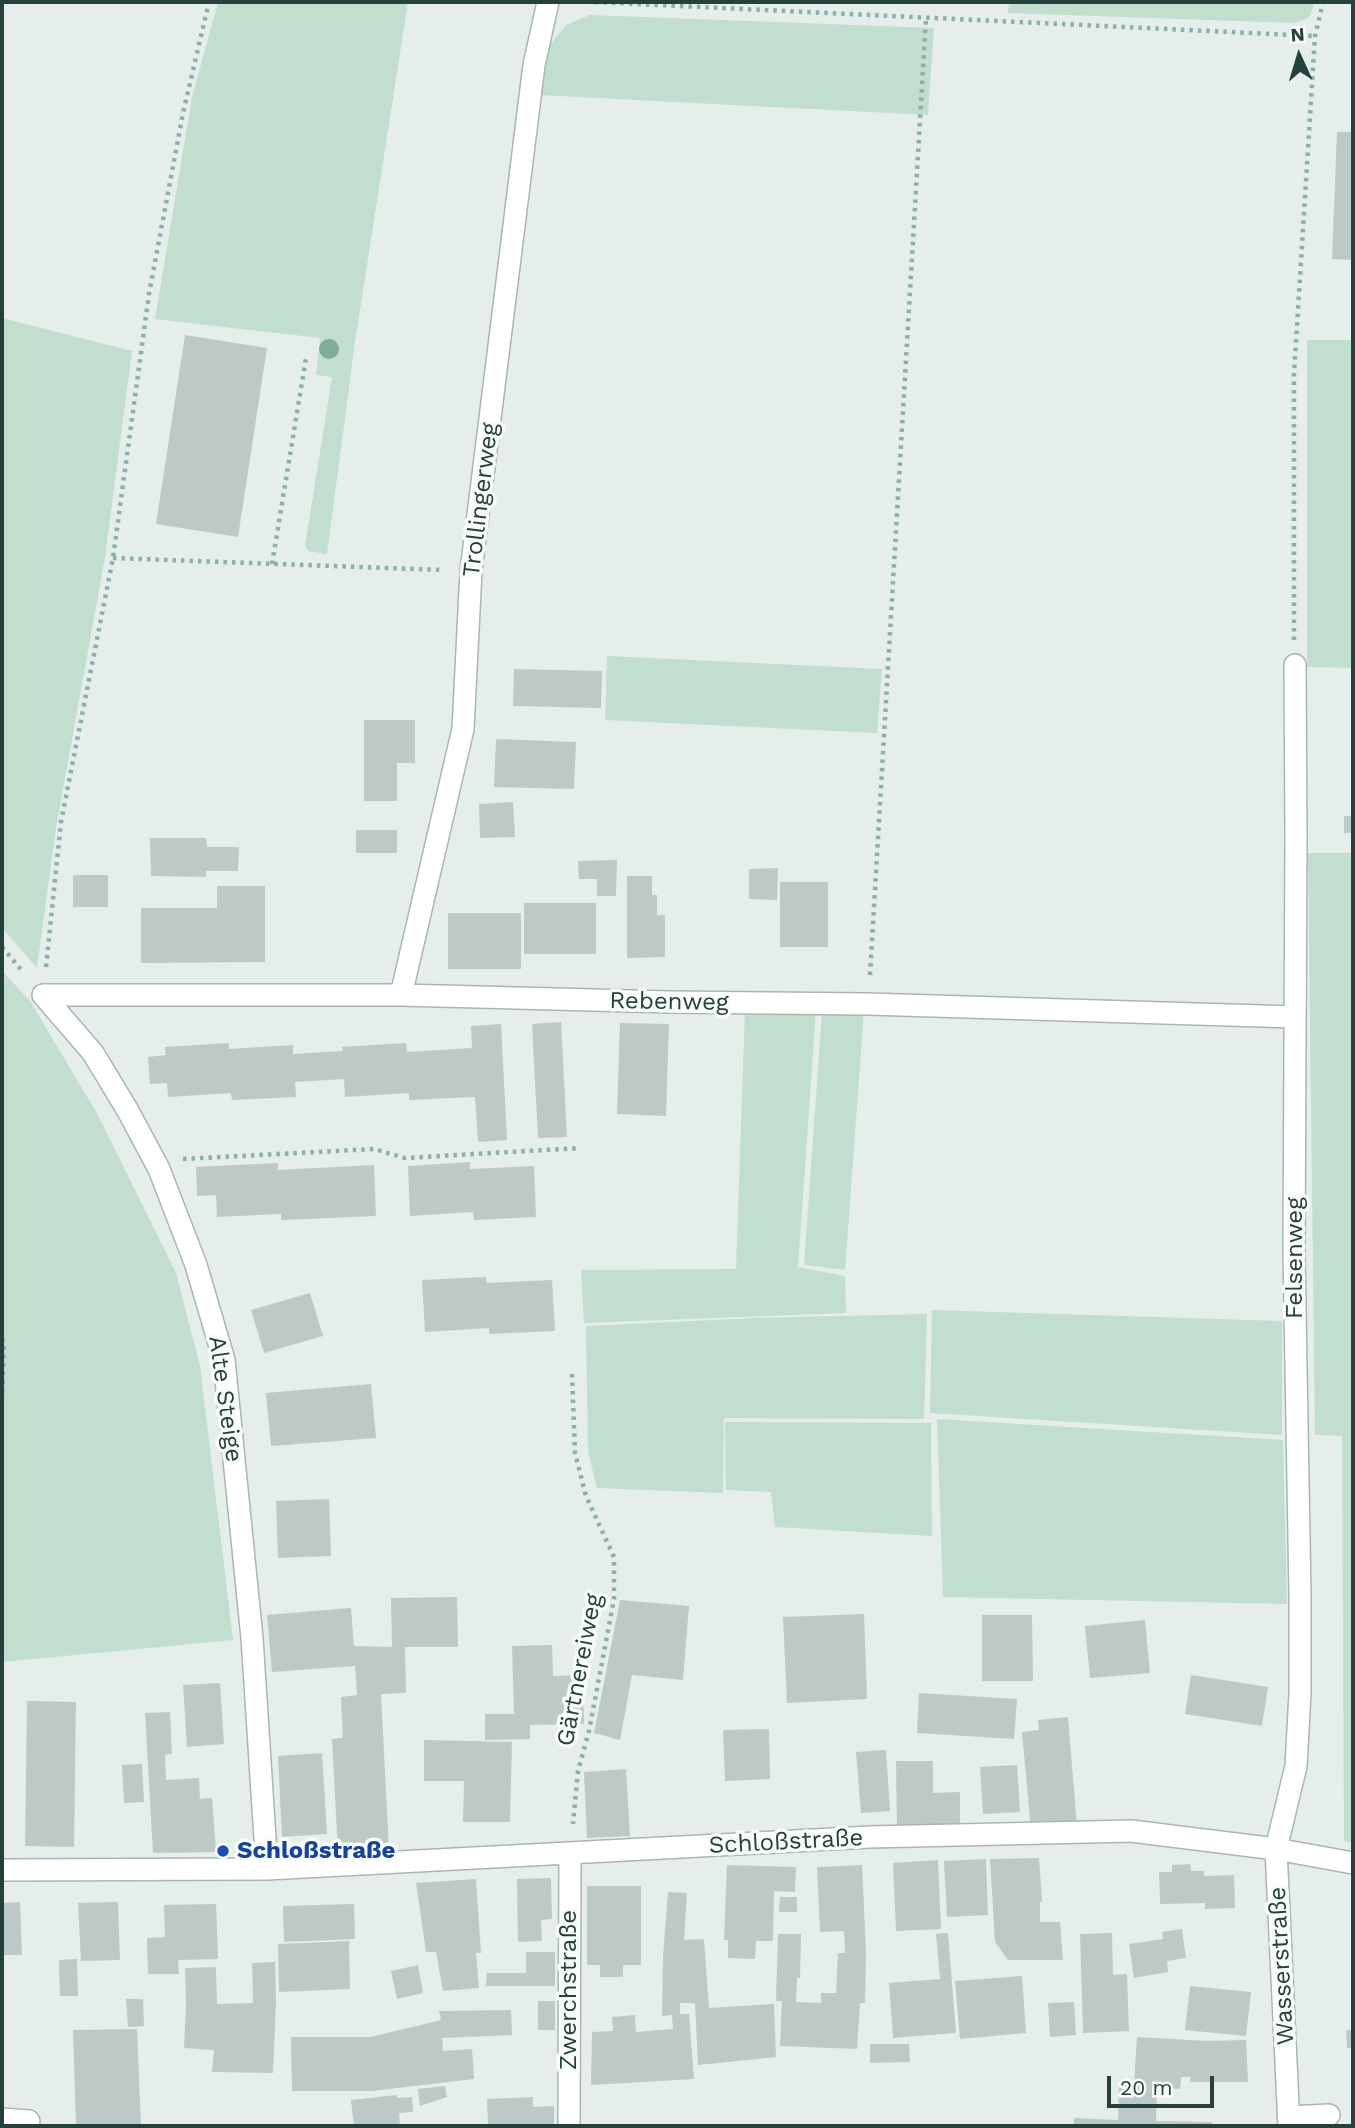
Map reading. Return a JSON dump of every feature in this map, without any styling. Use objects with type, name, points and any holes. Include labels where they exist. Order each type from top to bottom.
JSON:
[{"type":"street","name":"Trollingerweg","points":[[401,995],[463,729],[471,571],[534,65],[548,2]]},
{"type":"street","name":"Felsenweg","points":[[1276,1849],[1296,1766],[1300,1693],[1294,1251],[1294,665]]},
{"type":"street","name":"Rebenweg","points":[[43,995],[401,995],[868,1004],[1295,1017]]},
{"type":"street","name":"Alte Steige","points":[[43,995],[93,1053],[159,1169],[196,1265],[224,1360],[252,1638],[267,1869]]},
{"type":"street","name":"Schloßstraße","points":[[2,1870],[267,1869],[870,1837],[1131,1831],[1276,1849],[1353,1863]]},
{"type":"street","name":"Wasserstraße","points":[[1276,1849],[1288,2121]]},
{"type":"street","name":"Zwerchstraße","points":[[569,2126],[570,1854]]},
{"type":"street","points":[[1288,2121],[1329,2115]]},
{"type":"street","points":[[2,2119],[29,2121]]},
{"type":"path","points":[[43,995],[61,822],[113,558],[149,294],[183,113],[209,2]]},
{"type":"path","points":[[595,2],[1315,36]]},
{"type":"path","points":[[1294,665],[1294,374],[1315,36],[1324,2]]},
{"type":"path","points":[[868,1004],[926,18]]},
{"type":"path","points":[[272,564],[306,358]]},
{"type":"path","points":[[113,558],[471,571]]},
{"type":"path","points":[[2,947],[43,995]]},
{"type":"path","points":[[177,1159],[374,1149],[405,1158],[580,1148]]},
{"type":"path","points":[[2,1338],[2,1402]]},
{"type":"path","name":"Gärtnereiweg","points":[[570,1854],[578,1771],[589,1731],[614,1599],[614,1557],[586,1496],[575,1453],[572,1374]]},
{"type":"green space","points":[[218,2],[408,2],[355,342],[327,554],[308,551],[305,546],[332,377],[316,375],[320,338],[155,319],[192,97]]},
{"type":"green space","points":[[1009,2],[1314,2],[1310,17],[1295,23],[1008,13]]},
{"type":"green space","points":[[590,15],[934,28],[928,115],[539,95],[545,51],[566,25]]},
{"type":"green space","points":[[2,318],[132,351],[105,557],[56,828],[37,968],[2,928]]},
{"type":"green space","points":[[1307,340],[1353,340],[1353,668],[1307,667]]},
{"type":"green space","points":[[607,656],[882,669],[877,733],[605,720]]},
{"type":"green space","points":[[1308,853],[1353,853],[1353,1843],[1344,1841],[1342,1436],[1315,1435]]},
{"type":"green space","points":[[2,971],[30,1001],[98,1115],[176,1273],[200,1366],[233,1640],[2,1662]]},
{"type":"green space","points":[[745,1010],[816,1010],[798,1267],[845,1276],[846,1313],[584,1323],[581,1270],[736,1269]]},
{"type":"green space","points":[[822,1011],[864,1011],[845,1270],[804,1265]]},
{"type":"green space","points":[[932,1310],[1282,1321],[1282,1435],[930,1413]]},
{"type":"green space","points":[[927,1314],[924,1419],[724,1418],[723,1493],[597,1488],[588,1452],[586,1326]]},
{"type":"green space","points":[[937,1419],[1283,1440],[1287,1604],[943,1597]]},
{"type":"green space","points":[[725,1422],[931,1423],[932,1536],[775,1527],[771,1492],[726,1490]]},
{"type":"building","points":[[1337,132],[1353,132],[1353,260],[1332,259]]},
{"type":"building","points":[[185,335],[267,348],[238,537],[156,524]]},
{"type":"building","points":[[514,669],[602,671],[601,708],[513,706]]},
{"type":"building","points":[[364,720],[415,720],[415,763],[397,763],[397,801],[364,801]]},
{"type":"building","points":[[496,739],[576,742],[574,789],[494,787]]},
{"type":"building","points":[[513,802],[515,837],[480,838],[479,804]]},
{"type":"building","points":[[1344,816],[1353,816],[1353,833],[1344,833]]},
{"type":"building","points":[[356,830],[397,830],[397,853],[356,853]]},
{"type":"building","points":[[150,838],[206,838],[207,847],[239,847],[238,871],[206,871],[206,877],[151,876]]},
{"type":"building","points":[[617,860],[616,896],[597,896],[597,879],[579,879],[578,861]]},
{"type":"building","points":[[778,868],[777,900],[749,899],[749,869]]},
{"type":"building","points":[[73,875],[108,875],[108,907],[73,907]]},
{"type":"building","points":[[627,876],[652,876],[652,895],[657,895],[657,915],[665,915],[665,957],[627,958]]},
{"type":"building","points":[[780,882],[828,882],[828,947],[780,947]]},
{"type":"building","points":[[217,886],[265,886],[265,962],[141,963],[141,908],[217,908]]},
{"type":"building","points":[[524,903],[596,903],[596,954],[524,954]]},
{"type":"building","points":[[448,913],[521,913],[521,969],[448,969]]},
{"type":"building","points":[[561,1022],[567,1137],[538,1138],[532,1024]]},
{"type":"building","points":[[620,1023],[669,1024],[666,1116],[617,1114]]},
{"type":"building","points":[[501,1024],[507,1140],[478,1142],[475,1097],[409,1100],[409,1093],[345,1097],[344,1079],[295,1082],[296,1097],[232,1100],[231,1093],[168,1097],[167,1083],[150,1084],[148,1057],[166,1055],[165,1047],[229,1043],[229,1049],[293,1045],[293,1054],[343,1051],[342,1047],[406,1043],[407,1052],[472,1048],[471,1026]]},
{"type":"building","points":[[470,1162],[470,1169],[534,1166],[536,1217],[474,1220],[473,1212],[410,1216],[408,1166]]},
{"type":"building","points":[[278,1163],[278,1170],[374,1165],[376,1216],[281,1220],[281,1214],[217,1217],[216,1195],[197,1196],[196,1167]]},
{"type":"building","points":[[486,1277],[487,1283],[552,1280],[555,1331],[489,1334],[489,1328],[425,1332],[422,1280]]},
{"type":"building","points":[[310,1293],[323,1336],[264,1353],[251,1310]]},
{"type":"building","points":[[371,1384],[376,1438],[271,1446],[266,1393]]},
{"type":"building","points":[[329,1499],[331,1556],[278,1558],[276,1501]]},
{"type":"building","points":[[457,1597],[458,1647],[405,1647],[406,1693],[381,1694],[389,1850],[338,1852],[332,1739],[343,1738],[341,1697],[357,1695],[355,1666],[272,1672],[267,1615],[351,1608],[354,1646],[392,1647],[391,1598]]},
{"type":"building","points":[[620,1600],[689,1606],[683,1680],[632,1675],[620,1740],[594,1733]]},
{"type":"building","points":[[864,1614],[867,1699],[787,1703],[783,1617]]},
{"type":"building","points":[[982,1615],[1032,1615],[1033,1681],[982,1681]]},
{"type":"building","points":[[1145,1620],[1150,1673],[1090,1678],[1085,1626]]},
{"type":"building","points":[[552,1645],[553,1676],[583,1675],[584,1724],[530,1725],[530,1739],[485,1740],[485,1714],[514,1714],[512,1646]]},
{"type":"building","points":[[1191,1675],[1268,1687],[1262,1726],[1185,1714]]},
{"type":"building","points":[[220,1683],[224,1744],[187,1747],[183,1685]]},
{"type":"building","points":[[919,1693],[1017,1699],[1014,1739],[917,1733]]},
{"type":"building","points":[[27,1701],[76,1702],[74,1847],[25,1846]]},
{"type":"building","points":[[170,1712],[172,1754],[165,1755],[166,1780],[199,1778],[200,1799],[212,1798],[216,1852],[153,1853],[145,1713]]},
{"type":"building","points":[[1068,1717],[1077,1826],[1031,1830],[1022,1732],[1039,1730],[1038,1720]]},
{"type":"building","points":[[769,1729],[770,1779],[725,1781],[723,1730]]},
{"type":"building","points":[[424,1740],[512,1742],[510,1822],[463,1822],[464,1781],[424,1781]]},
{"type":"building","points":[[886,1750],[890,1811],[861,1813],[856,1752]]},
{"type":"building","points":[[322,1753],[327,1834],[282,1837],[278,1756]]},
{"type":"building","points":[[896,1761],[933,1761],[933,1793],[960,1792],[960,1828],[897,1829]]},
{"type":"building","points":[[142,1764],[144,1802],[124,1803],[122,1765]]},
{"type":"building","points":[[1017,1765],[1020,1812],[983,1814],[980,1767]]},
{"type":"building","points":[[626,1769],[630,1836],[587,1838],[584,1772]]},
{"type":"building","points":[[1039,1858],[1042,1902],[1040,1922],[1060,1922],[1063,1960],[1008,1960],[995,1942],[990,1859]]},
{"type":"building","points":[[986,1859],[988,1915],[947,1917],[944,1861]]},
{"type":"building","points":[[938,1860],[941,1929],[896,1931],[893,1863]]},
{"type":"building","points":[[1190,1864],[1191,1871],[1204,1871],[1204,1876],[1234,1875],[1235,1908],[1205,1909],[1205,1903],[1160,1904],[1159,1872],[1172,1872],[1172,1865]]},
{"type":"building","points":[[727,1865],[796,1867],[795,1892],[774,1891],[773,1941],[756,1941],[755,1959],[728,1958],[728,1940],[724,1940]]},
{"type":"building","points":[[862,1865],[866,1952],[865,2003],[860,2003],[857,2049],[780,2046],[782,2001],[776,2001],[778,1934],[801,1934],[800,1978],[797,1978],[796,2002],[821,2003],[821,1993],[836,1993],[838,1953],[845,1953],[844,1931],[820,1932],[817,1867]]},
{"type":"building","points":[[551,1878],[552,1919],[541,1920],[542,1941],[518,1942],[517,1879]]},
{"type":"building","points":[[476,1879],[481,1953],[476,1953],[479,1988],[443,1991],[436,1952],[426,1952],[416,1883]]},
{"type":"building","points":[[587,1886],[641,1886],[641,1965],[623,1965],[623,1977],[600,1977],[600,1965],[587,1965]]},
{"type":"building","points":[[668,1892],[687,1893],[684,1940],[704,1939],[709,2008],[774,2004],[776,2057],[698,2065],[695,2003],[680,2003],[680,2014],[689,2014],[694,2079],[591,2085],[592,2032],[613,2031],[612,2017],[635,2015],[636,2032],[673,2029],[672,2015],[662,2016]]},
{"type":"building","points":[[780,1897],[797,1897],[797,1912],[779,1912]]},
{"type":"building","points":[[20,1902],[22,1955],[2,1955],[2,1903]]},
{"type":"building","points":[[118,1902],[120,1960],[81,1961],[78,1903]]},
{"type":"building","points":[[216,1904],[218,1959],[178,1960],[179,1974],[148,1974],[147,1938],[165,1937],[164,1905]]},
{"type":"building","points":[[354,1904],[355,1939],[284,1942],[283,1906]]},
{"type":"building","points":[[1182,1929],[1186,1958],[1167,1961],[1168,1972],[1134,1978],[1129,1944],[1163,1939],[1162,1932]]},
{"type":"building","points":[[948,1933],[956,2033],[893,2038],[889,1983],[940,1979],[936,1934]]},
{"type":"building","points":[[1112,1933],[1113,1975],[1127,1974],[1129,2031],[1083,2033],[1080,1934]]},
{"type":"building","points":[[349,1941],[350,1989],[279,1992],[278,1944]]},
{"type":"building","points":[[526,1952],[555,1952],[555,1986],[486,1986],[487,1973],[526,1973]]},
{"type":"building","points":[[77,1959],[78,1996],[60,1996],[59,1960]]},
{"type":"building","points":[[275,1962],[273,2073],[212,2072],[214,2050],[184,2048],[185,1968],[216,1967],[217,2004],[253,2003],[252,1963]]},
{"type":"building","points":[[418,1965],[423,1993],[397,1999],[391,1971]]},
{"type":"building","points":[[1022,1976],[1026,2033],[960,2039],[955,1981]]},
{"type":"building","points":[[1190,1986],[1251,1992],[1246,2036],[1185,2030]]},
{"type":"building","points":[[126,1999],[143,1999],[144,2026],[128,2027]]},
{"type":"building","points":[[538,2001],[555,2001],[555,2030],[538,2030]]},
{"type":"building","points":[[1074,2002],[1076,2035],[1050,2037],[1048,2003]]},
{"type":"building","points":[[511,2010],[512,2035],[442,2038],[443,2051],[472,2049],[474,2079],[372,2091],[292,2091],[291,2037],[371,2037],[441,2020],[439,2011]]},
{"type":"building","points":[[137,2029],[141,2126],[76,2126],[73,2030]]},
{"type":"building","points":[[1346,2030],[1353,2030],[1353,2048],[1347,2048]]},
{"type":"building","points":[[1137,2037],[1246,2040],[1248,2082],[1190,2082],[1191,2077],[1181,2077],[1180,2089],[1157,2087],[1156,2121],[1212,2122],[1211,2126],[1074,2126],[1074,2118],[1118,2120],[1119,2085],[1134,2085]]},
{"type":"building","points":[[870,2044],[909,2044],[910,2062],[870,2063]]},
{"type":"building","points":[[445,2086],[447,2097],[420,2106],[418,2089]]},
{"type":"building","points":[[397,2095],[397,2098],[412,2097],[413,2112],[399,2113],[400,2126],[354,2126],[351,2100]]},
{"type":"building","points":[[533,2097],[533,2107],[554,2106],[554,2126],[488,2126],[487,2099]]},
{"type":"place","name":"Schloßstraße","points":[[223,1851]]}]
